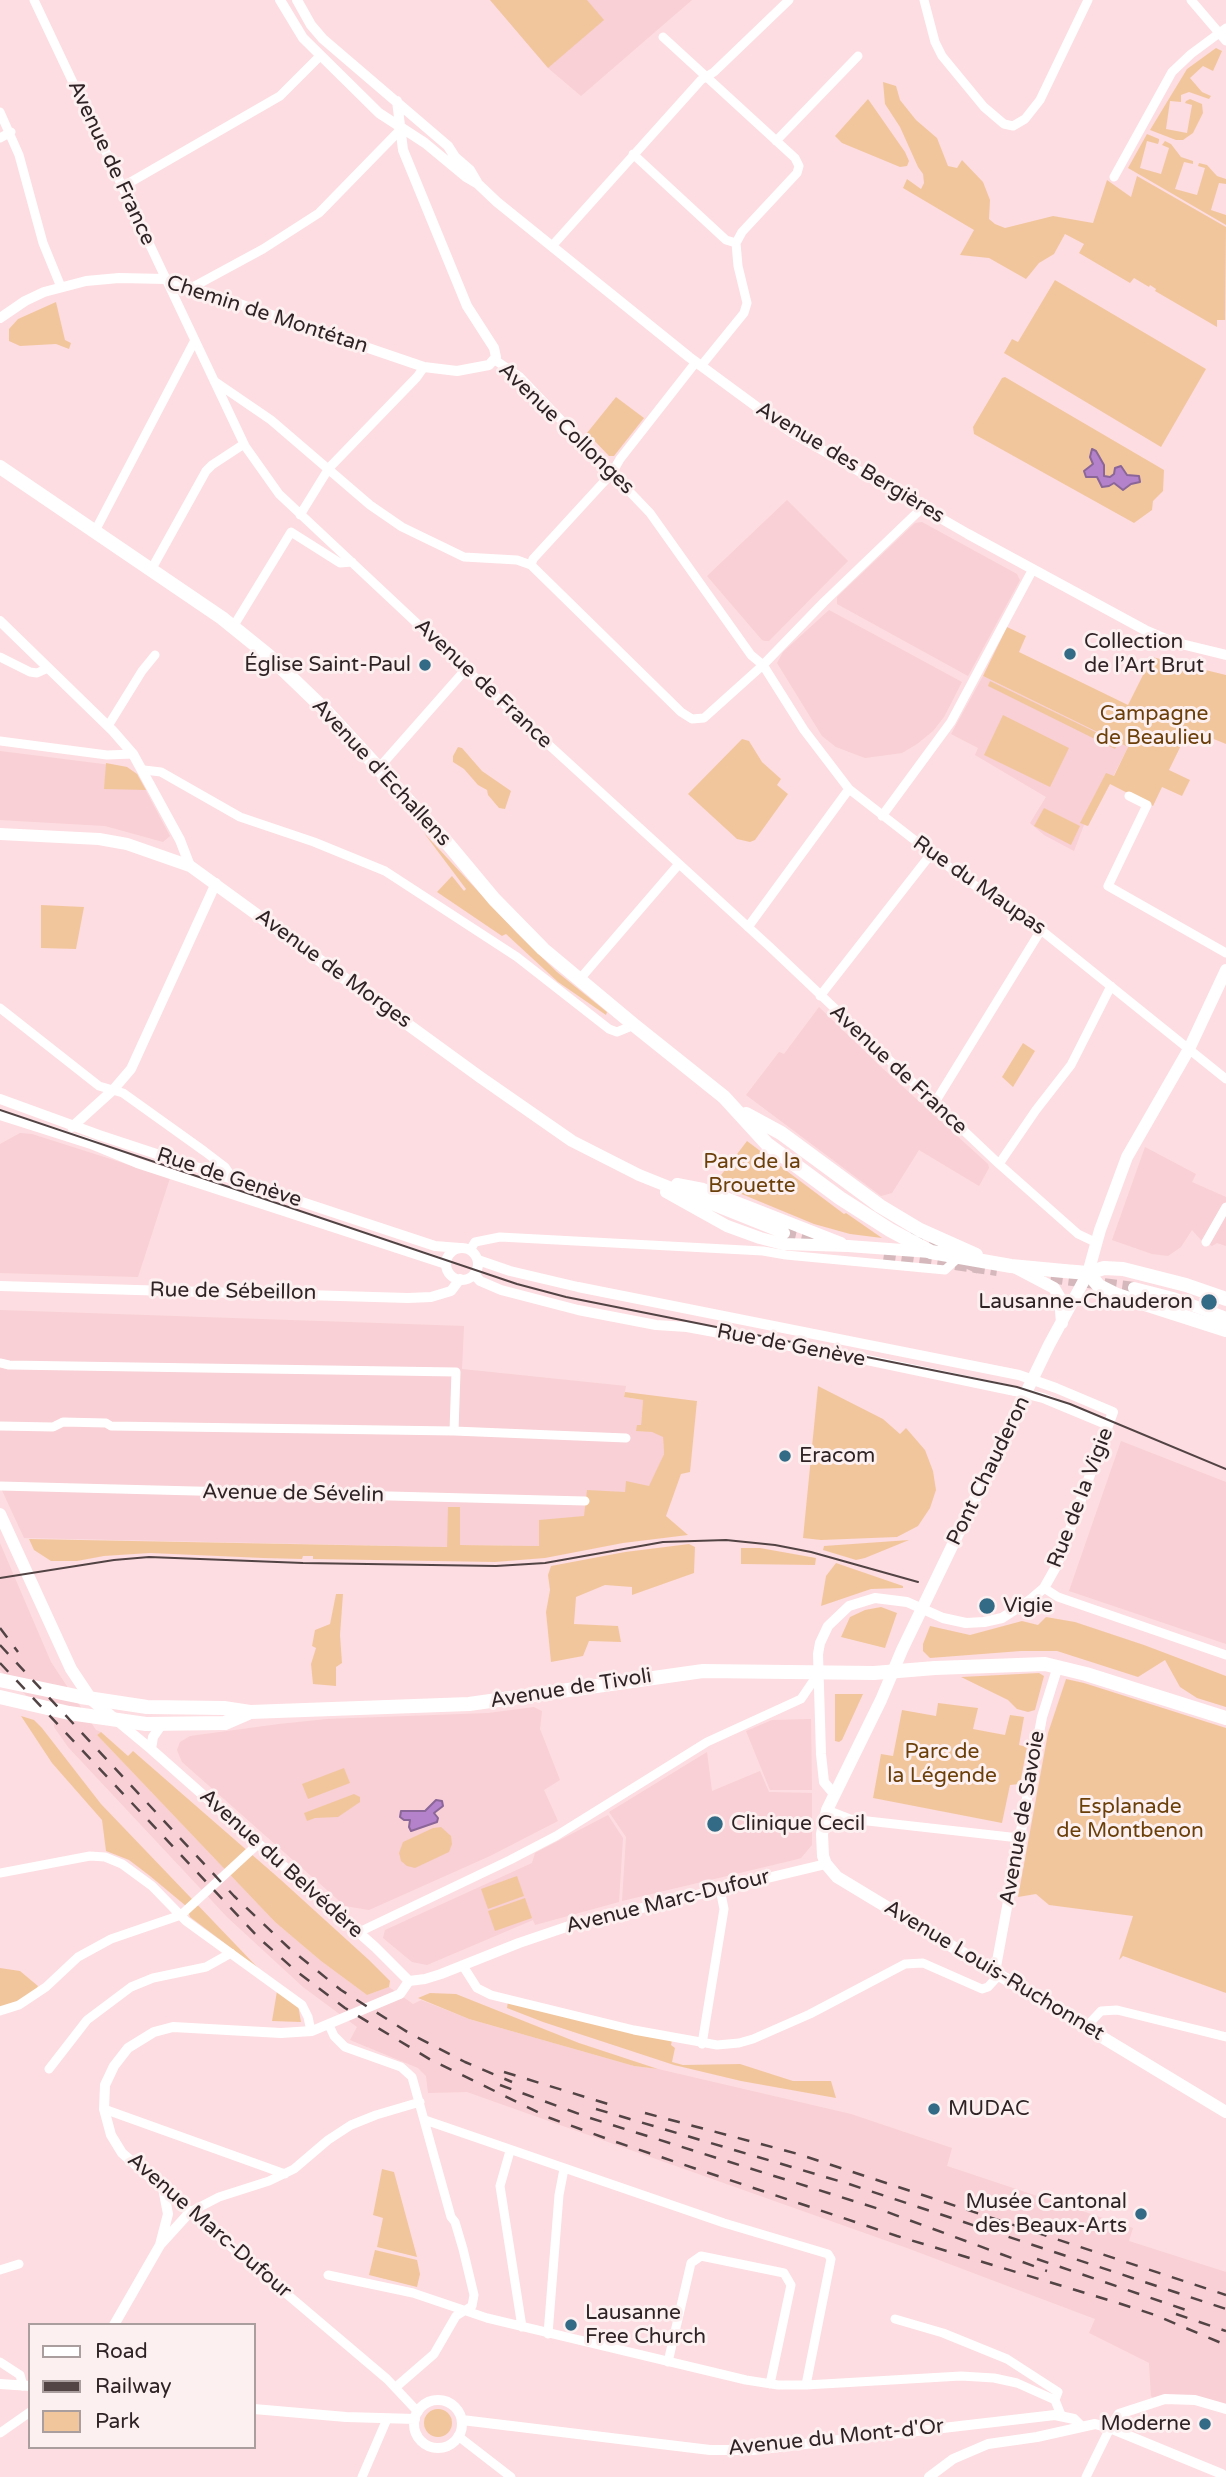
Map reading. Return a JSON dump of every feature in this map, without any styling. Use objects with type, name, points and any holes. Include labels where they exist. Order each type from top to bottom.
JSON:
[{"type":"main road","name":"Avenue d'Echallens","points":[[0,467],[233,627],[287,672],[543,949],[738,1109],[780,1133],[873,1211],[931,1252],[1004,1265]]},
{"type":"main road","name":"Avenue de Morges","points":[[0,834],[99,839],[127,844],[190,866],[572,1141],[639,1175],[727,1226],[760,1238],[787,1234],[848,1246]]},
{"type":"main road","name":"Pont Chauderon","points":[[893,1672],[1046,1351],[1088,1273],[1127,1157],[1189,1049],[1226,970]]},
{"type":"main road","name":"Avenue de Morges","points":[[639,1175],[703,1189],[787,1234],[848,1246],[931,1252]]},
{"type":"main road","name":"Avenue d'Echallens","points":[[873,1211],[1004,1265]]},
{"type":"main road","points":[[1004,1265],[1088,1273],[1104,1268],[1124,1269],[1186,1285],[1226,1299]]},
{"type":"main road","points":[[1004,1265],[1054,1288],[1060,1298],[1062,1323]]},
{"type":"main road","points":[[1088,1273],[1100,1286],[1117,1295],[1226,1330]]},
{"type":"main road","points":[[1134,1288],[1173,1298],[1226,1318]]},
{"type":"main road","points":[[0,1514],[64,1657],[86,1698]]},
{"type":"main road","name":"Avenue de Tivoli","points":[[0,1680],[86,1698],[147,1707],[224,1708],[250,1712],[469,1704],[703,1671],[893,1672],[1045,1664],[1226,1718]]},
{"type":"main road","points":[[826,1864],[822,1834],[827,1810],[893,1672]]},
{"type":"main road","name":"Avenue de Tivoli","points":[[0,1697],[114,1719],[162,1724],[225,1723],[250,1712]]},
{"type":"main road","name":"Avenue du Belvédère","points":[[86,1698],[114,1719]]},
{"type":"main road","name":"Avenue Louis-Ruchonnet","points":[[826,1864],[837,1877],[1226,2112]]},
{"type":"street","name":"Avenue de France","points":[[33,0],[244,444],[264,476],[300,515],[748,927],[999,1164],[1077,1234],[1097,1243]]},
{"type":"street","name":"Avenue des Bergières","points":[[280,0],[303,38],[373,107],[478,184],[699,364],[791,432],[1145,630],[1173,642],[1226,656]]},
{"type":"street","name":"Avenue des Bergières","points":[[297,0],[311,25],[323,39],[448,146],[455,157]]},
{"type":"street","points":[[552,246],[676,106],[789,0]]},
{"type":"street","points":[[924,0],[935,42],[942,56],[984,107],[1004,124],[1013,126],[1025,119],[1040,100],[1088,0]]},
{"type":"street","points":[[1114,177],[1172,72],[1191,54],[1224,34],[1191,0]]},
{"type":"street","points":[[531,565],[533,559],[612,472],[620,459],[744,313],[747,303],[738,266],[736,243],[742,232],[797,173],[799,166],[795,158],[663,37]]},
{"type":"street","points":[[776,141],[858,56]]},
{"type":"street","points":[[122,187],[280,96],[320,57]]},
{"type":"street","points":[[191,288],[262,249],[319,213],[401,129],[397,101]]},
{"type":"street","points":[[0,112],[11,132],[43,243],[61,287]]},
{"type":"street","name":"Avenue des Bergières","points":[[401,129],[423,134],[470,170],[478,184]]},
{"type":"street","name":"Avenue Collonges","points":[[401,129],[403,150],[467,306],[494,348],[495,360],[520,377],[650,513],[751,655],[763,665]]},
{"type":"street","points":[[0,138],[11,132]]},
{"type":"street","points":[[633,154],[726,240],[736,243]]},
{"type":"street","name":"Chemin de Montétan","points":[[0,318],[25,301],[61,287],[104,279],[166,279],[424,367],[457,371],[484,367],[495,360]]},
{"type":"street","points":[[95,531],[195,340]]},
{"type":"street","points":[[300,515],[329,468],[424,367]]},
{"type":"street","points":[[214,381],[271,420],[370,505],[402,527],[464,557],[517,560],[531,565],[681,712],[692,719],[704,718],[763,665],[824,602],[923,508]]},
{"type":"street","points":[[151,570],[206,471],[244,444]]},
{"type":"street","points":[[233,627],[291,532],[340,563],[352,562]]},
{"type":"street","points":[[882,816],[951,722],[1033,569]]},
{"type":"street","points":[[0,621],[108,726],[133,754],[180,840],[190,866]]},
{"type":"street","points":[[108,726],[155,655]]},
{"type":"street","points":[[0,657],[37,673],[48,668]]},
{"type":"street","name":"Rue du Maupas","points":[[763,665],[804,730],[849,789],[931,853],[1041,930],[1226,1079]]},
{"type":"street","points":[[377,769],[466,669]]},
{"type":"street","points":[[0,741],[107,755],[133,754]]},
{"type":"street","points":[[144,770],[161,772],[240,817],[314,842],[385,871],[517,957],[609,1029],[617,1032],[634,1026]]},
{"type":"street","points":[[748,927],[849,789]]},
{"type":"street","points":[[1129,796],[1147,805],[1108,886],[1226,953]]},
{"type":"street","points":[[820,996],[931,853]]},
{"type":"street","points":[[579,980],[679,864]]},
{"type":"street","points":[[63,1136],[113,1090],[131,1069],[216,883]]},
{"type":"street","points":[[934,1104],[1041,930]]},
{"type":"street","points":[[999,1164],[1071,1065],[1111,986]]},
{"type":"street","points":[[0,1008],[102,1088],[122,1093],[204,1151],[225,1167],[233,1179]]},
{"type":"street","name":"Rue de Genève","points":[[0,1099],[435,1245],[465,1249]]},
{"type":"street","name":"Rue de Genève","points":[[0,1115],[137,1163],[446,1264]]},
{"type":"street","points":[[1206,1242],[1226,1207]]},
{"type":"street","points":[[465,1249],[478,1260],[474,1275],[460,1279],[450,1274],[446,1264],[449,1255],[475,1242],[500,1237],[762,1251],[945,1270],[958,1257]]},
{"type":"street","name":"Rue de Genève","points":[[478,1260],[510,1271],[578,1287],[1019,1376],[1114,1412]]},
{"type":"street","name":"Rue de Genève","points":[[474,1275],[480,1281],[501,1290],[578,1310],[656,1325],[700,1329],[1015,1391],[1043,1398],[1108,1425]]},
{"type":"street","name":"Rue de Sébeillon","points":[[0,1286],[408,1298],[431,1297],[451,1291],[460,1279]]},
{"type":"street","points":[[0,1363],[456,1373],[454,1431]]},
{"type":"street","name":"Rue de la Vigie","points":[[819,1672],[819,1648],[828,1626],[849,1606],[863,1600],[898,1600],[943,1618],[975,1623],[1012,1614],[1044,1588],[1057,1565],[1114,1412]]},
{"type":"street","points":[[0,1426],[53,1427],[63,1422],[106,1423],[111,1426],[454,1431],[626,1438]]},
{"type":"street","name":"Avenue de Sévelin","points":[[0,1486],[585,1501]]},
{"type":"street","points":[[1044,1588],[1058,1597],[1226,1656]]},
{"type":"street","name":"Avenue de Savoie","points":[[997,1973],[1042,1717],[1058,1666]]},
{"type":"street","points":[[819,1672],[824,1782],[834,1794]]},
{"type":"street","points":[[357,1933],[556,1836],[707,1742],[801,1699],[819,1672]]},
{"type":"street","name":"Avenue de Tivoli","points":[[0,1703],[26,1704]]},
{"type":"street","name":"Avenue du Belvédère","points":[[114,1719],[151,1749],[254,1848],[357,1933],[409,1981]]},
{"type":"street","points":[[151,1749],[153,1737],[162,1724]]},
{"type":"street","points":[[827,1810],[849,1819],[1019,1838]]},
{"type":"street","points":[[0,2011],[28,1999],[46,1987],[78,1957],[111,1939],[184,1913],[254,1848]]},
{"type":"street","points":[[0,1873],[89,1856],[105,1857],[128,1867],[232,1953],[302,2005],[311,2031]]},
{"type":"street","name":"Avenue Marc-Dufour","points":[[416,2415],[396,2387],[122,2153],[111,2135],[104,2109],[106,2085],[114,2066],[128,2048],[154,2032],[182,2027],[281,2033],[311,2031],[400,1994],[409,1981],[425,1979],[463,1966],[567,1926],[826,1864]]},
{"type":"street","points":[[702,2044],[724,1909],[719,1889]]},
{"type":"street","points":[[50,2069],[86,2020],[131,1987],[153,1978],[205,1967],[232,1953]]},
{"type":"street","points":[[463,1966],[477,1988],[491,1995],[702,2044],[739,2043],[753,2039],[810,2014],[911,1962],[923,1963],[982,1989],[988,1987],[997,1973]]},
{"type":"street","points":[[1086,2027],[1101,2011],[1117,2010],[1226,2037]]},
{"type":"street","points":[[334,2023],[334,2036],[345,2047],[408,2072],[415,2082],[474,2295],[473,2304],[456,2316],[431,2358],[396,2387]]},
{"type":"street","points":[[115,2323],[160,2245],[190,2212],[219,2197],[285,2174],[351,2125],[420,2102]]},
{"type":"street","points":[[104,2109],[285,2174]]},
{"type":"street","points":[[425,2120],[724,2223],[828,2254],[831,2259],[806,2385]]},
{"type":"street","points":[[510,2151],[500,2186],[522,2327]]},
{"type":"street","points":[[548,2334],[559,2195],[564,2169]]},
{"type":"street","points":[[160,2245],[168,2214],[163,2188]]},
{"type":"street","points":[[668,2362],[691,2263],[701,2256],[784,2273],[791,2285],[770,2384]]},
{"type":"street","points":[[0,2270],[19,2264]]},
{"type":"street","points":[[328,2275],[387,2287],[548,2334],[770,2384],[806,2385],[983,2377],[1017,2383],[1055,2400]]},
{"type":"street","points":[[895,2319],[943,2333],[1007,2359],[1058,2392],[1055,2400],[1061,2415],[1074,2419],[1082,2427]]},
{"type":"street","points":[[0,2362],[20,2375],[26,2386]]},
{"type":"street","points":[[0,2384],[26,2386]]},
{"type":"street","points":[[1086,2477],[1119,2414],[1165,2399],[1195,2400],[1226,2409]]},
{"type":"street","points":[[256,2409],[387,2419],[416,2415],[430,2401],[447,2401],[459,2412],[462,2420],[458,2437],[446,2446],[430,2446],[417,2435],[416,2415]]},
{"type":"street","points":[[0,2433],[28,2413]]},
{"type":"street","name":"Avenue du Mont-d'Or","points":[[462,2420],[710,2450],[753,2450],[1061,2415]]},
{"type":"street","points":[[362,2477],[387,2419]]},
{"type":"street","points":[[929,2477],[942,2466],[974,2448],[1095,2424],[1223,2473]]},
{"type":"street","points":[[458,2437],[511,2477]]},
{"type":"shaded area","points":[[490,0],[692,0],[581,96],[548,68]]},
{"type":"shaded area","points":[[1092,449],[1104,465],[1104,476],[1110,477],[1115,468],[1121,466],[1127,475],[1139,476],[1140,482],[1123,490],[1114,483],[1102,487],[1097,477],[1086,477],[1084,471],[1093,464],[1090,457]]},
{"type":"shaded area","points":[[787,500],[848,561],[769,641],[765,641],[707,576]]},
{"type":"shaded area","points":[[922,522],[1017,574],[1020,580],[968,676],[837,604],[837,597],[915,523]]},
{"type":"shaded area","points":[[829,610],[962,682],[944,717],[933,731],[902,753],[865,758],[836,747],[822,736],[777,663],[783,652]]},
{"type":"shaded area","points":[[983,676],[1128,747],[1088,826],[1084,825],[1074,851],[1044,835],[1030,823],[1046,797],[975,755],[978,748],[951,734]]},
{"type":"shaded area","points":[[0,751],[127,767],[137,774],[170,836],[163,842],[105,826],[0,820]]},
{"type":"shaded area","points":[[819,1007],[988,1164],[989,1168],[979,1186],[919,1150],[892,1193],[881,1196],[746,1095],[779,1052],[784,1054]]},
{"type":"shaded area","points":[[20,1133],[32,1134],[170,1178],[138,1277],[0,1273],[0,1144]]},
{"type":"shaded area","points":[[1145,1147],[1196,1174],[1192,1182],[1226,1197],[1226,1246],[1217,1243],[1212,1246],[1201,1240],[1192,1230],[1181,1247],[1168,1256],[1152,1254],[1112,1240]]},
{"type":"shaded area","points":[[0,1310],[464,1326],[462,1369],[626,1386],[624,1397],[643,1400],[641,1425],[663,1436],[664,1454],[631,1530],[540,1520],[539,1546],[460,1545],[449,1507],[448,1547],[24,1538],[0,1486]]},
{"type":"shaded area","points":[[1121,1441],[1226,1482],[1226,1644],[1069,1591]]},
{"type":"shaded area","points":[[0,1543],[51,1662],[96,1730],[101,1732],[97,1735],[275,1922],[367,1995],[389,1987],[413,2004],[421,2000],[469,2019],[634,2066],[658,2069],[851,2114],[952,2148],[947,2166],[1133,2228],[1129,2241],[1226,2272],[1226,2409],[1195,2400],[1154,2403],[1151,2397],[1149,2363],[1089,2333],[1095,2319],[907,2248],[467,2092],[428,2093],[426,2076],[418,2068],[350,2040],[357,2027],[303,1987],[227,1917],[68,1747],[54,1727],[54,1722],[0,1670]]},
{"type":"shaded area","points":[[534,1707],[542,1711],[540,1729],[560,1780],[544,1790],[558,1821],[490,1856],[369,1910],[345,1906],[182,1762],[177,1750],[180,1742],[190,1736],[279,1724],[327,1719],[488,1713]]},
{"type":"shaded area","points":[[811,1719],[812,1790],[770,1790],[746,1731],[772,1720]]},
{"type":"shaded area","name":"Clinique Cecil","points":[[707,1752],[712,1791],[760,1771],[769,1792],[812,1793],[812,1845],[801,1858],[622,1901],[626,1837],[609,1812]]},
{"type":"shaded area","points":[[436,1800],[442,1801],[443,1806],[434,1813],[438,1818],[437,1822],[411,1831],[410,1820],[400,1817],[401,1811],[425,1811]]},
{"type":"shaded area","points":[[608,1815],[623,1838],[619,1902],[535,1925],[533,1920],[427,1965],[412,1962],[383,1938],[385,1930],[532,1863],[535,1853]]},
{"type":"green space","points":[[490,0],[587,0],[604,20],[548,68]]},
{"type":"green space","points":[[1216,48],[1222,51],[1213,71],[1203,66],[1190,78],[1202,92],[1211,96],[1209,99],[1189,92],[1181,95],[1181,102],[1170,101],[1166,129],[1187,133],[1192,105],[1185,103],[1186,101],[1190,99],[1202,104],[1203,113],[1193,133],[1183,140],[1176,140],[1150,130],[1187,69]]},
{"type":"green space","points":[[883,82],[896,86],[900,100],[916,120],[937,138],[948,166],[957,168],[962,160],[983,182],[990,200],[989,219],[995,224],[1005,228],[1053,216],[1093,223],[1107,180],[1131,197],[1137,176],[1226,227],[1225,320],[1217,320],[1217,327],[1155,291],[1150,285],[1149,287],[1134,278],[1130,283],[1079,253],[1084,244],[1065,234],[1054,254],[1039,263],[1026,279],[989,258],[960,255],[974,230],[903,188],[907,179],[921,189],[924,183],[923,174],[900,127],[885,104]]},
{"type":"green space","points":[[868,99],[905,152],[909,161],[907,166],[900,167],[842,143],[835,136]]},
{"type":"green space","points":[[1147,134],[1159,141],[1158,144],[1147,141],[1140,168],[1161,174],[1169,148],[1162,145],[1165,141],[1171,144],[1181,157],[1193,161],[1193,164],[1184,162],[1175,189],[1197,195],[1205,168],[1198,166],[1199,163],[1207,165],[1217,176],[1226,179],[1226,184],[1219,183],[1211,210],[1226,215],[1226,225],[1128,168]]},
{"type":"green space","points":[[1055,280],[1206,369],[1161,447],[1004,353],[1012,339],[1018,342]]},
{"type":"green space","points":[[56,302],[65,340],[71,343],[69,349],[56,344],[20,346],[9,341],[9,329],[18,319]]},
{"type":"green space","points":[[1005,377],[1164,470],[1163,491],[1153,501],[1152,510],[1134,523],[974,434],[973,427]]},
{"type":"green space","points":[[616,397],[644,418],[614,456],[609,456],[587,433]]},
{"type":"green space","name":"Campagne de Beaulieu","points":[[1007,627],[1026,636],[1019,652],[1128,705],[1152,657],[1226,675],[1226,744],[1189,729],[1169,770],[1190,780],[1182,796],[1162,787],[1153,806],[1110,784],[1088,826],[1080,823],[1106,773],[1114,776],[1128,747],[983,676]]},
{"type":"green space","points":[[990,681],[1118,743],[1115,749],[988,686]]},
{"type":"green space","points":[[1003,715],[1069,748],[1050,787],[984,755]]},
{"type":"green space","points":[[742,739],[749,741],[762,762],[781,779],[777,785],[788,794],[755,840],[750,842],[737,839],[688,794]]},
{"type":"green space","points":[[458,747],[462,748],[482,771],[511,791],[505,809],[499,808],[487,790],[453,762]]},
{"type":"green space","points":[[106,763],[127,767],[137,774],[146,790],[104,789]]},
{"type":"green space","points":[[1044,808],[1080,826],[1071,845],[1034,826]]},
{"type":"green space","points":[[424,833],[516,932],[557,972],[607,1012],[606,1015],[558,982],[506,934],[502,936],[437,892],[452,876],[464,891],[466,889]]},
{"type":"green space","points":[[41,905],[84,907],[76,949],[41,948]]},
{"type":"green space","points":[[1023,1043],[1035,1051],[1013,1087],[1002,1077]]},
{"type":"green space","name":"Parc de la Brouette","points":[[747,1141],[844,1214],[882,1238],[850,1234],[814,1224],[715,1183]]},
{"type":"green space","points":[[818,1386],[883,1419],[900,1434],[906,1428],[925,1450],[933,1471],[936,1490],[930,1508],[918,1526],[897,1537],[821,1540],[803,1538]]},
{"type":"green space","points":[[625,1392],[697,1401],[690,1472],[681,1474],[666,1516],[688,1535],[623,1543],[545,1558],[495,1562],[150,1553],[51,1561],[34,1550],[29,1539],[447,1547],[448,1507],[460,1507],[460,1545],[539,1546],[539,1520],[584,1516],[587,1490],[625,1492],[626,1481],[649,1486],[664,1454],[663,1437],[652,1432],[636,1431],[637,1425],[641,1425],[643,1400],[624,1397]]},
{"type":"green space","points":[[909,1540],[856,1560],[823,1550],[824,1546]]},
{"type":"green space","points":[[689,1544],[695,1547],[694,1573],[632,1595],[632,1587],[605,1585],[576,1597],[574,1624],[618,1626],[621,1642],[589,1641],[583,1656],[551,1662],[546,1612],[551,1566],[625,1552]]},
{"type":"green space","points":[[741,1548],[760,1548],[816,1558],[815,1565],[741,1564]]},
{"type":"green space","points":[[836,1563],[903,1588],[871,1589],[821,1606],[826,1576]]},
{"type":"green space","points":[[336,1594],[343,1594],[340,1635],[342,1663],[336,1667],[336,1686],[313,1684],[311,1664],[316,1648],[312,1646],[315,1630],[330,1624]]},
{"type":"green space","points":[[881,1607],[897,1613],[885,1648],[841,1637],[850,1617]]},
{"type":"green space","points":[[1046,1617],[1075,1622],[1226,1676],[1226,1707],[1197,1698],[1180,1687],[1165,1660],[1138,1677],[1057,1651],[930,1658],[923,1651],[930,1626],[970,1635],[1022,1621],[1038,1625]]},
{"type":"green space","points":[[1039,1673],[1044,1676],[1035,1710],[1028,1712],[1017,1709],[1008,1700],[961,1677]]},
{"type":"green space","name":"Esplanade de Montbenon","points":[[1066,1679],[1226,1728],[1226,1993],[1123,1956],[1119,1960],[1133,1916],[1049,1905],[1036,1894],[1018,1897],[1048,1733]]},
{"type":"green space","points":[[835,1694],[863,1694],[839,1742],[835,1741]]},
{"type":"green space","name":"Parc de la Légende","points":[[938,1703],[978,1708],[973,1729],[1005,1735],[1010,1715],[1024,1717],[1019,1745],[1027,1747],[1020,1784],[1010,1785],[1002,1823],[873,1798],[881,1754],[893,1756],[902,1710],[936,1716]]},
{"type":"green space","points":[[21,1716],[34,1720],[42,1728],[101,1804],[259,1969],[190,1917],[186,1906],[150,1876],[129,1860],[106,1851],[102,1820],[52,1763]]},
{"type":"green space","points":[[101,1732],[128,1756],[133,1751],[281,1880],[369,1960],[390,1981],[389,1987],[367,1995],[275,1922],[97,1735]]},
{"type":"green space","points":[[344,1768],[350,1783],[308,1799],[302,1784]]},
{"type":"green space","points":[[354,1794],[360,1797],[360,1802],[338,1817],[307,1821],[304,1813]]},
{"type":"green space","points":[[441,1827],[451,1836],[449,1852],[415,1868],[401,1861],[399,1853],[403,1842]]},
{"type":"green space","points":[[517,1876],[524,1896],[488,1909],[481,1889]]},
{"type":"green space","points":[[525,1898],[532,1918],[495,1931],[488,1911]]},
{"type":"green space","points":[[0,1968],[20,1971],[38,1986],[19,2002],[0,2009]]},
{"type":"green space","points":[[277,1991],[298,2005],[301,2022],[272,2021]]},
{"type":"green space","points":[[430,1993],[456,1994],[579,2043],[658,2069],[634,2066],[469,2019],[418,1998]]},
{"type":"green space","points":[[508,2001],[672,2040],[671,2045],[675,2048],[672,2062],[683,2065],[740,2064],[793,2081],[831,2081],[836,2098],[741,2081],[674,2065],[543,2022],[507,2008]]},
{"type":"green space","points":[[382,2169],[394,2172],[417,2257],[377,2247],[383,2218],[373,2215]]},
{"type":"green space","points":[[375,2250],[417,2260],[420,2274],[417,2287],[369,2275]]},
{"type":"green space","points":[[438,2409],[448,2413],[452,2423],[448,2433],[438,2437],[428,2433],[424,2423],[428,2413]]},
{"type":"tunnel","points":[[784,1233],[825,1242]]},
{"type":"tunnel","points":[[910,1234],[981,1268]]},
{"type":"tunnel","points":[[884,1254],[997,1270]]},
{"type":"tunnel","points":[[1033,1275],[1134,1288]]},
{"type":"tram line","points":[[0,1110],[517,1284],[566,1297],[1017,1387],[1070,1404],[1226,1469]]},
{"type":"tram line","points":[[0,1578],[149,1557],[496,1566],[545,1563],[663,1542],[726,1540],[811,1552],[918,1582]]},
{"type":"railway","points":[[0,1628],[18,1652]]},
{"type":"railway","points":[[0,1645],[234,1896],[289,1948],[341,1990],[409,2033],[465,2062],[512,2082]]},
{"type":"railway","points":[[0,1663],[260,1939],[296,1971],[345,2008],[431,2060],[550,2118],[613,2141],[897,2236],[1155,2315],[1226,2345]]},
{"type":"railway","points":[[504,2072],[608,2104]]},
{"type":"railway","points":[[500,2085],[590,2118],[879,2209],[1047,2271]]},
{"type":"railway","points":[[596,2109],[849,2184],[1226,2309]]},
{"type":"railway","points":[[645,2113],[798,2154],[1226,2295]]},
{"type":"railway","points":[[1037,2259],[1189,2311]]},
{"type":"railway","points":[[1176,2314],[1226,2331]]},
{"type":"place","name":"Collection de l’Art Brut","points":[[1070,654]]},
{"type":"place","name":"Église Saint-Paul","points":[[425,665]]},
{"type":"place","name":"Lausanne-Chauderon","points":[[1209,1302]]},
{"type":"place","name":"Eracom","points":[[785,1456]]},
{"type":"place","name":"Vigie","points":[[987,1606]]},
{"type":"place","name":"Clinique Cecil","points":[[715,1824]]},
{"type":"place","name":"MUDAC","points":[[934,2109]]},
{"type":"place","name":"Musée Cantonal des Beaux-Arts","points":[[1141,2214]]},
{"type":"place","name":"Lausanne Free Church","points":[[571,2325]]},
{"type":"place","name":"Moderne","points":[[1205,2424]]}]
